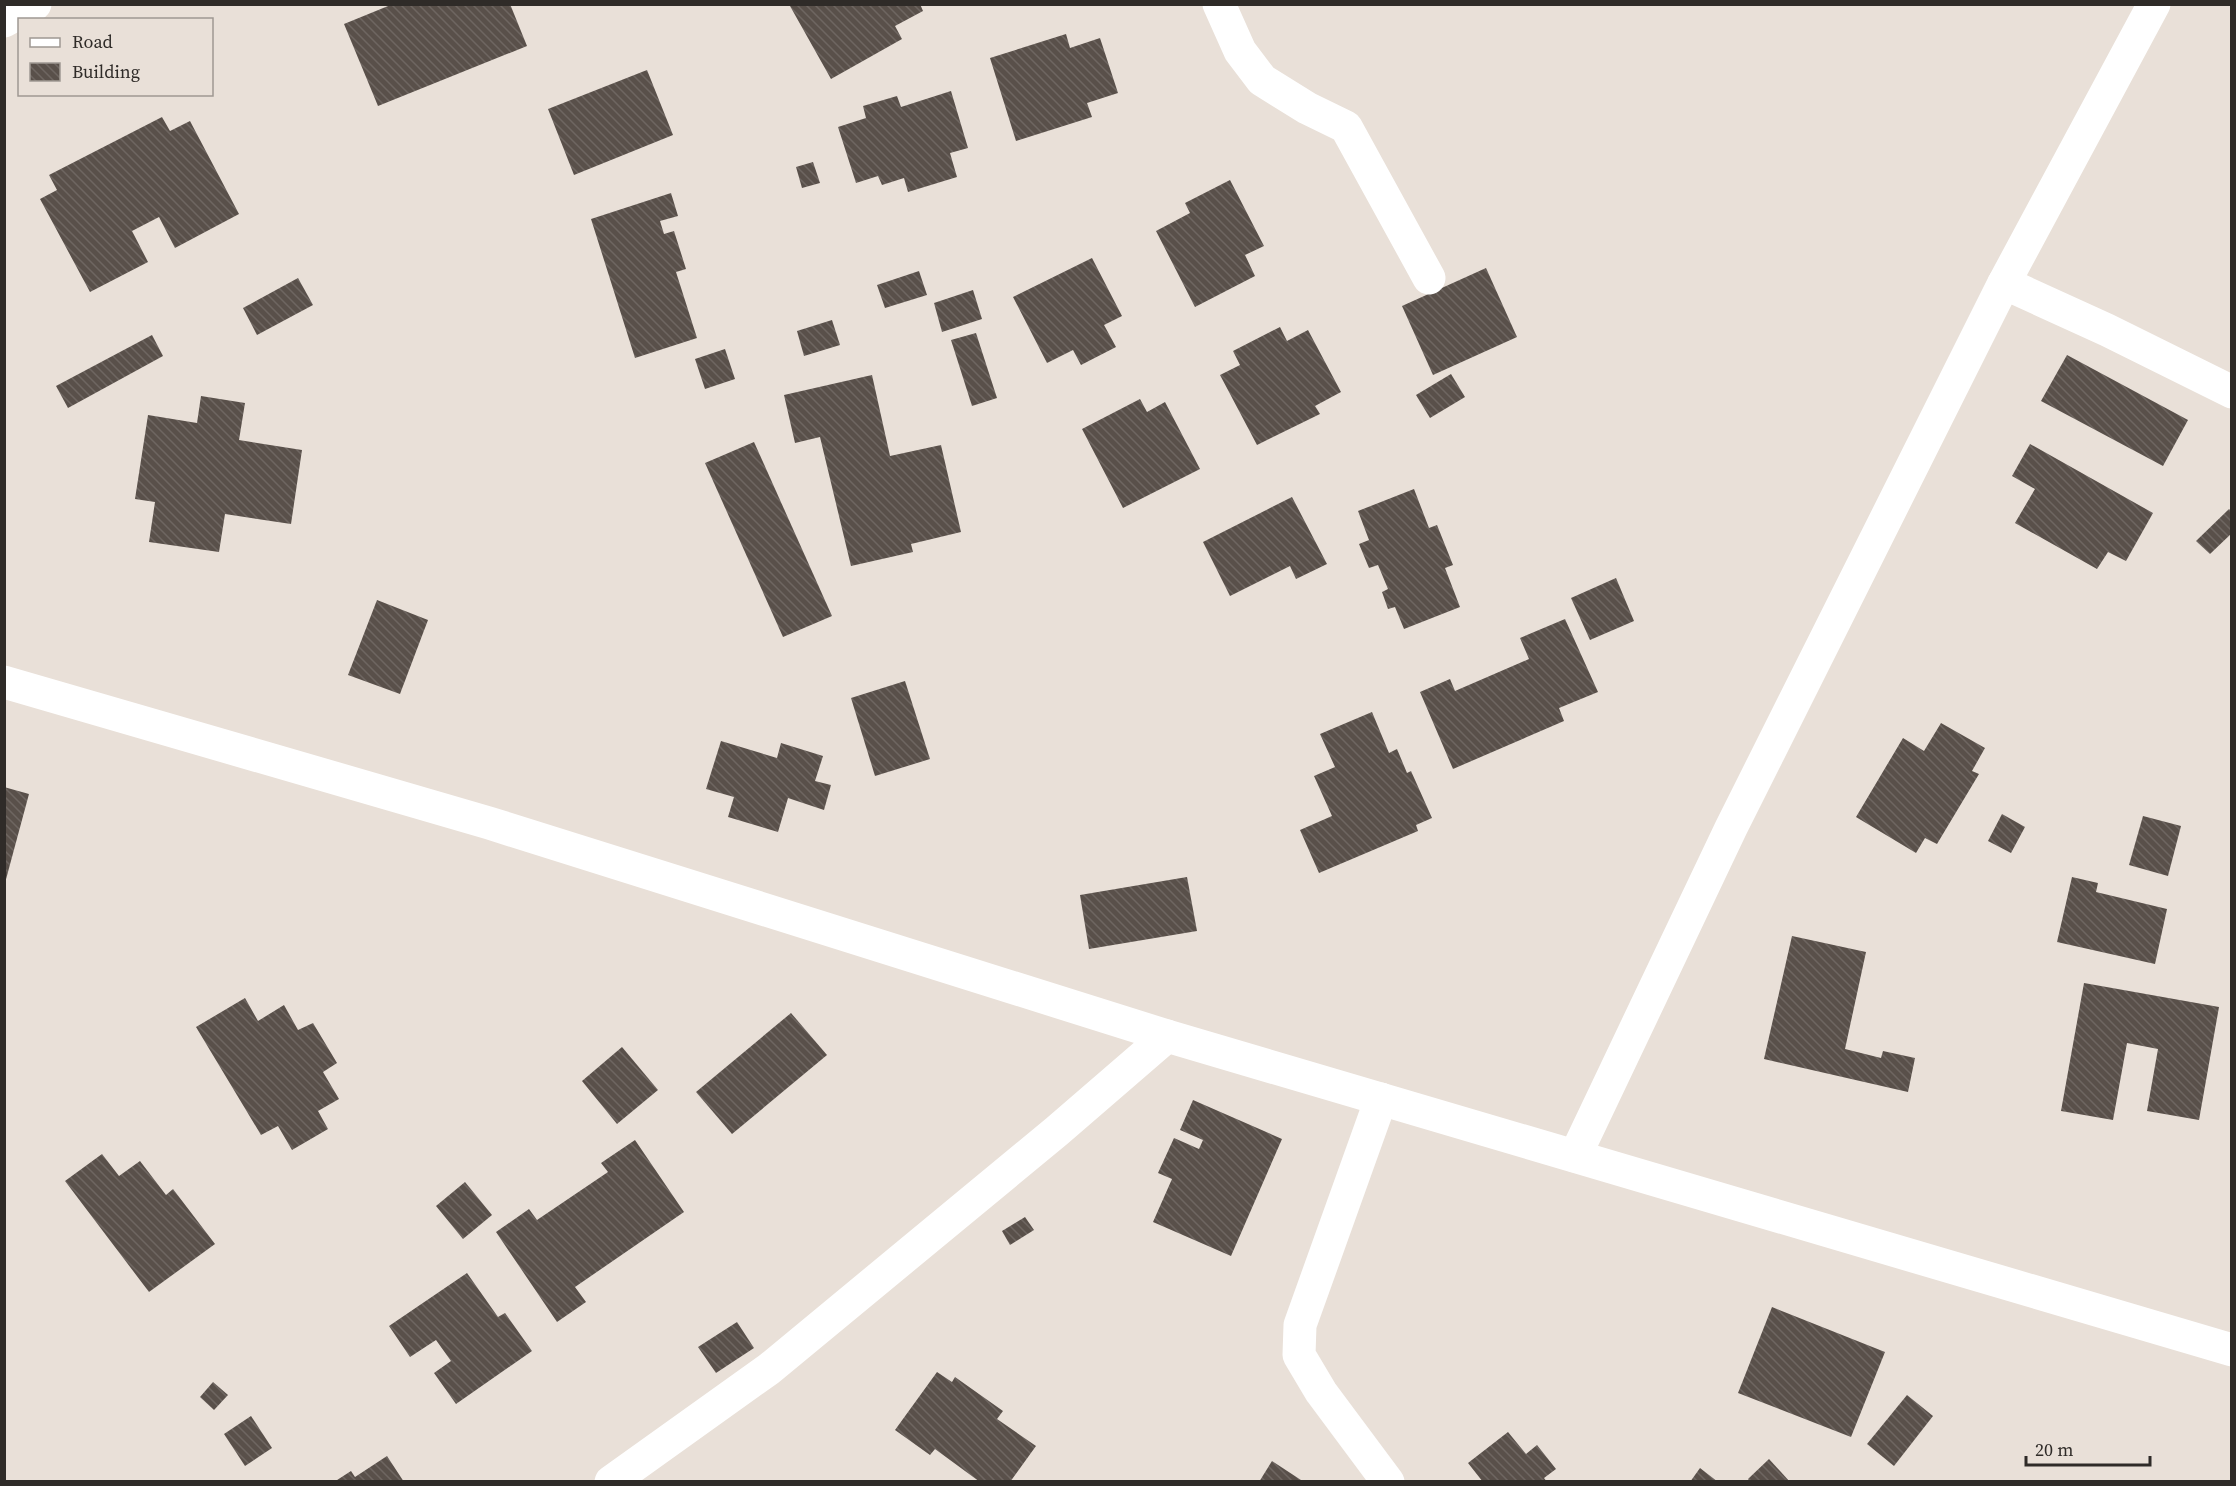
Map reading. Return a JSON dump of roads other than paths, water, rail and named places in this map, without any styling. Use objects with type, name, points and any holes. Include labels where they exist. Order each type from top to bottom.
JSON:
[{"type":"street","points":[[4,21],[35,4]]},
{"type":"street","points":[[1219,4],[1240,51],[1262,80],[1307,108],[1346,127],[1429,278]]},
{"type":"street","points":[[1575,1156],[1731,828],[2004,283],[2154,4]]},
{"type":"street","points":[[2004,283],[2107,330],[2232,392]]},
{"type":"street","points":[[4,682],[489,823],[1167,1036],[2232,1350]]},
{"type":"street","points":[[611,1482],[769,1369],[1057,1131],[1167,1036]]},
{"type":"street","points":[[1381,1099],[1300,1324],[1299,1355],[1321,1392],[1388,1482]]}]
